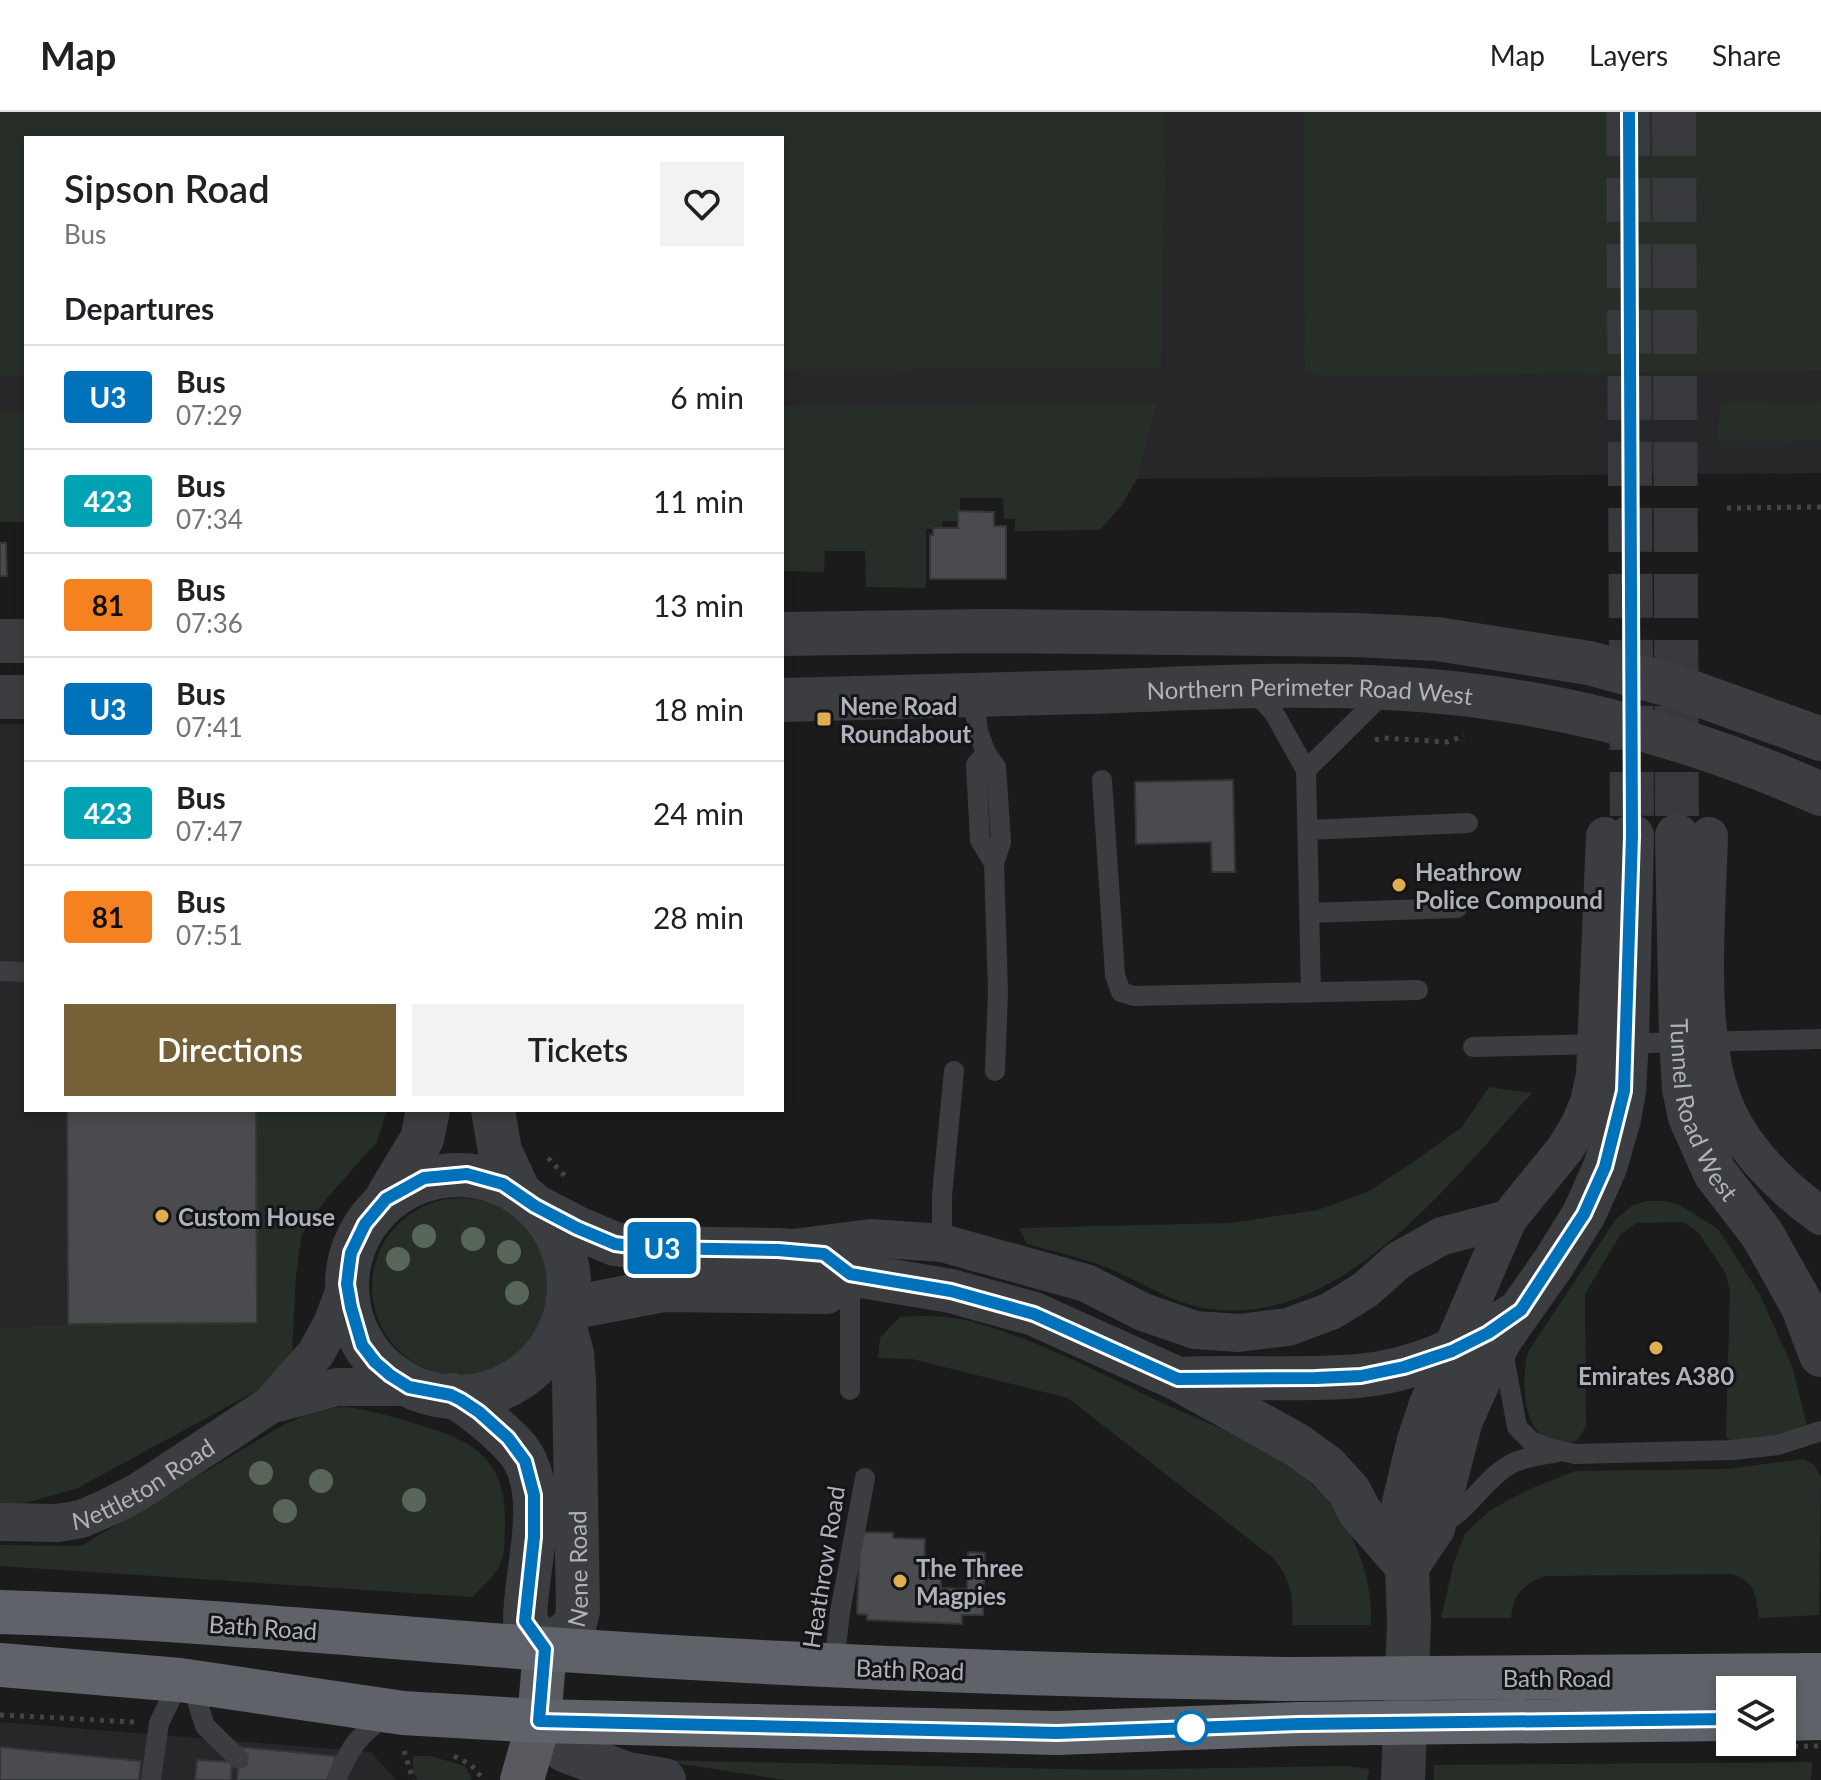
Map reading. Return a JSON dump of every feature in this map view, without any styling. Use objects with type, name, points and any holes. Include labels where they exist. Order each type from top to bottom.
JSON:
[{"type":"highway","name":"Bath Road","points":[[0,1612],[125,1616],[545,1649],[1040,1675],[1296,1679],[1821,1675]]},
{"type":"highway","name":"Bath Road","points":[[0,1665],[186,1681],[397,1727],[539,1721],[1057,1733],[1299,1724],[1716,1719]]},
{"type":"highway","points":[[1796,1719],[1821,1718]]},
{"type":"main road","points":[[522,1780],[539,1721],[545,1649]]},
{"type":"street","points":[[784,634],[988,631],[1356,635],[1437,639],[1589,663],[1680,688],[1821,739]]},
{"type":"street","points":[[0,641],[24,641]]},
{"type":"street","name":"Northern Perimeter Road West","points":[[784,700],[1250,687],[1390,688],[1477,697],[1613,721],[1691,744],[1821,794]]},
{"type":"street","points":[[0,697],[24,697]]},
{"type":"street","points":[[1403,1780],[1409,1623],[1401,1502],[1424,1416],[1508,1219],[1565,1149],[1589,1102],[1595,1075],[1618,836]]},
{"type":"street","points":[[1407,1566],[1433,1528],[1461,1420],[1511,1324],[1584,1214],[1605,1167],[1619,1119],[1627,1039],[1618,836]]},
{"type":"street","points":[[1693,836],[1706,1012],[1714,1073],[1727,1111],[1742,1138],[1765,1168],[1821,1216]]},
{"type":"street","name":"Tunnel Road West","points":[[1693,836],[1684,1089],[1697,1137],[1715,1173],[1762,1234],[1803,1307],[1821,1355]]},
{"type":"street","points":[[386,1199],[422,1139],[428,1112]]},
{"type":"street","points":[[493,1112],[500,1151],[528,1200],[549,1222],[566,1261],[571,1283],[567,1316],[546,1358],[511,1385],[451,1395],[409,1387],[382,1368],[362,1345],[347,1284],[351,1253],[375,1209],[386,1199],[424,1178],[467,1174],[503,1184],[528,1200],[577,1228],[615,1244],[646,1248],[778,1250],[824,1254],[850,1274],[951,1291],[1034,1314],[1178,1379],[1297,1445],[1327,1467],[1349,1491],[1360,1512],[1407,1566]]},
{"type":"street","points":[[778,1250],[871,1238],[942,1243],[1086,1283],[1143,1312],[1195,1330],[1239,1333],[1288,1327],[1331,1311],[1365,1290],[1399,1260],[1442,1236],[1508,1219]]},
{"type":"street","points":[[1762,1234],[1821,1275]]},
{"type":"street","points":[[567,1316],[664,1290],[826,1292],[850,1274]]},
{"type":"street","name":"Nettleton Road","points":[[0,1522],[58,1523],[81,1519],[107,1508],[138,1492],[270,1405],[316,1353],[332,1324],[347,1284]]},
{"type":"street","name":"Nene Road","points":[[451,1395],[479,1412],[508,1438],[525,1461],[534,1495],[534,1537],[525,1621],[545,1649],[574,1627],[578,1611],[574,1381],[567,1316]]},
{"type":"street","points":[[1178,1379],[1361,1376],[1404,1367],[1452,1351],[1511,1324]]},
{"type":"street","name":"Nettleton Road","points":[[270,1405],[337,1387],[409,1387]]},
{"type":"street","points":[[539,1721],[564,1750],[627,1774],[664,1780]]},
{"type":"lane","points":[[1250,687],[1274,713],[1306,770],[1311,993]]},
{"type":"lane","points":[[1306,770],[1390,688]]},
{"type":"lane","points":[[973,695],[978,731],[986,753],[976,765],[980,840],[994,863],[998,992],[995,1071]]},
{"type":"lane","points":[[1102,780],[1115,975],[1121,992],[1134,996],[1418,990]]},
{"type":"lane","points":[[1307,830],[1468,823]]},
{"type":"lane","points":[[1309,913],[1457,908]]},
{"type":"lane","points":[[0,971],[24,972]]},
{"type":"lane","points":[[1473,1047],[1821,1039]]},
{"type":"lane","points":[[942,1243],[942,1195],[954,1071]]},
{"type":"lane","points":[[850,1274],[850,1390]]},
{"type":"lane","points":[[1511,1324],[1506,1382],[1517,1427],[1531,1441],[1575,1454],[1733,1450],[1778,1445],[1821,1431]]},
{"type":"lane","points":[[1433,1528],[1454,1518],[1492,1478],[1516,1461],[1562,1451]]},
{"type":"lane","name":"Heathrow Road","points":[[834,1666],[840,1612],[865,1478]]},
{"type":"lane","points":[[186,1681],[205,1726],[239,1759]]},
{"type":"lane","points":[[151,1780],[159,1723],[186,1681]]},
{"type":"lane","points":[[336,1780],[348,1751],[361,1734],[397,1727]]},
{"type":"path","points":[[1727,508],[1821,507]]},
{"type":"path","points":[[1372,741],[1383,738],[1447,742],[1469,734]]},
{"type":"path","points":[[545,1153],[574,1183]]},
{"type":"path","points":[[397,1727],[413,1780]]},
{"type":"path","points":[[464,1761],[483,1780]]},
{"type":"shaded area","points":[[0,112],[1821,112],[1821,473],[1137,479],[865,485],[784,469],[784,136],[24,136],[24,522],[0,522]]},
{"type":"shaded area","points":[[0,112],[1166,112],[1161,368],[784,370],[784,136],[24,136],[24,376],[0,377]]},
{"type":"shaded area","points":[[1303,112],[1821,112],[1821,370],[1320,377],[1305,369]]},
{"type":"shaded area","points":[[1821,402],[1821,441],[1718,442],[1720,403]]},
{"type":"shaded area","points":[[1157,403],[1137,479],[1121,506],[1100,530],[1015,531],[1015,519],[1004,519],[1003,498],[960,498],[960,521],[942,521],[942,537],[934,529],[926,529],[926,588],[866,587],[865,551],[825,551],[824,572],[784,571],[784,406]]},
{"type":"shaded area","points":[[0,412],[24,412],[24,522],[0,522]]},
{"type":"shaded area","name":"Custom House","points":[[0,724],[24,724],[24,1112],[256,1112],[257,1323],[68,1324],[0,1328]]},
{"type":"shaded area","points":[[1489,1087],[1532,1093],[1429,1206],[1389,1242],[1346,1273],[1301,1297],[1254,1309],[1190,1305],[1103,1266],[1027,1244],[1019,1228],[1230,1223],[1318,1210],[1367,1192],[1462,1127]]},
{"type":"shaded area","points":[[256,1112],[386,1112],[377,1142],[326,1199],[302,1234],[296,1275],[292,1354],[280,1378],[76,1489],[14,1506],[0,1506],[0,1328],[68,1324],[257,1323]]},
{"type":"shaded area","points":[[461,1198],[495,1205],[524,1224],[543,1253],[550,1287],[543,1321],[524,1350],[495,1369],[461,1376],[427,1369],[398,1350],[379,1321],[372,1287],[379,1253],[398,1224],[427,1205]]},
{"type":"shaded area","points":[[1646,1201],[1680,1205],[1718,1229],[1759,1293],[1792,1366],[1807,1426],[1786,1436],[1732,1441],[1726,1437],[1730,1291],[1725,1272],[1698,1232],[1683,1222],[1636,1223],[1620,1235],[1585,1294],[1586,1426],[1578,1440],[1560,1443],[1546,1439],[1536,1430],[1529,1416],[1524,1383],[1528,1352],[1616,1219],[1632,1206]]},
{"type":"shaded area","points":[[936,1316],[964,1320],[1022,1338],[1243,1439],[1282,1461],[1316,1488],[1350,1534],[1364,1569],[1371,1625],[1292,1625],[1290,1589],[1272,1557],[1068,1398],[912,1359],[878,1358],[880,1338],[900,1317]]},
{"type":"shaded area","points":[[345,1407],[390,1416],[455,1437],[482,1455],[492,1467],[504,1500],[503,1557],[491,1578],[473,1597],[0,1566],[0,1545],[81,1546],[285,1424],[320,1409]]},
{"type":"shaded area","points":[[1803,1459],[1814,1465],[1821,1477],[1819,1615],[1759,1618],[1750,1585],[1731,1574],[1545,1576],[1520,1591],[1511,1618],[1441,1618],[1454,1562],[1465,1534],[1490,1510],[1530,1489],[1575,1471],[1728,1469]]},
{"type":"shaded area","points":[[0,1722],[371,1752],[396,1780],[0,1780]]},
{"type":"shaded area","points":[[413,1756],[430,1756],[465,1766],[472,1780],[418,1780],[413,1772]]},
{"type":"shaded area","points":[[656,1760],[1104,1770],[1344,1766],[1370,1769],[1367,1780],[785,1780]]},
{"type":"shaded area","points":[[1812,1762],[1811,1780],[1434,1780],[1434,1765]]},
{"type":"building","points":[[958,511],[994,512],[994,526],[1006,526],[1006,579],[930,579],[930,535],[933,535],[933,528],[958,528]]},
{"type":"building","points":[[0,543],[6,543],[7,576],[0,576]]},
{"type":"building","points":[[1233,780],[1235,872],[1212,872],[1211,842],[1136,844],[1135,782]]},
{"type":"building","name":"Custom House","points":[[67,1112],[256,1112],[257,1323],[68,1324]]},
{"type":"building","name":"The Three Magpies","points":[[860,1532],[893,1533],[893,1538],[925,1539],[924,1573],[941,1573],[941,1588],[967,1589],[968,1552],[985,1553],[983,1615],[962,1615],[962,1624],[867,1620],[867,1615],[857,1614]]},
{"type":"building","points":[[0,1747],[141,1761],[139,1780],[0,1780]]},
{"type":"building","points":[[240,1747],[335,1756],[332,1780],[237,1780]]},
{"type":"building","points":[[197,1760],[232,1762],[231,1780],[195,1780]]},
{"type":"tunnel","points":[[1628,112],[1632,836]]},
{"type":"tunnel","points":[[1674,112],[1677,836]]},
{"type":"bus line","name":"U3","points":[[1629,112],[1632,836],[1624,1091],[1605,1167],[1584,1214],[1521,1310],[1488,1333],[1452,1351],[1404,1367],[1361,1376],[1178,1379],[1034,1314],[951,1291],[850,1274],[824,1254],[778,1250],[646,1248],[615,1244],[535,1206],[503,1184],[467,1174],[424,1178],[406,1186],[375,1209],[351,1253],[347,1284],[362,1345],[375,1362],[409,1387],[451,1395],[461,1400],[508,1438],[525,1461],[534,1495],[534,1537],[525,1621],[545,1649],[539,1721],[1057,1733],[1299,1724],[1716,1719]]},
{"type":"place","name":"Nene Road Roundabout","points":[[824,719]]},
{"type":"place","name":"Heathrow Police Compound","points":[[1399,885]]},
{"type":"place","name":"Custom House","points":[[162,1216]]},
{"type":"place","name":"Emirates A380","points":[[1656,1348]]},
{"type":"place","name":"The Three Magpies","points":[[900,1581]]}]
